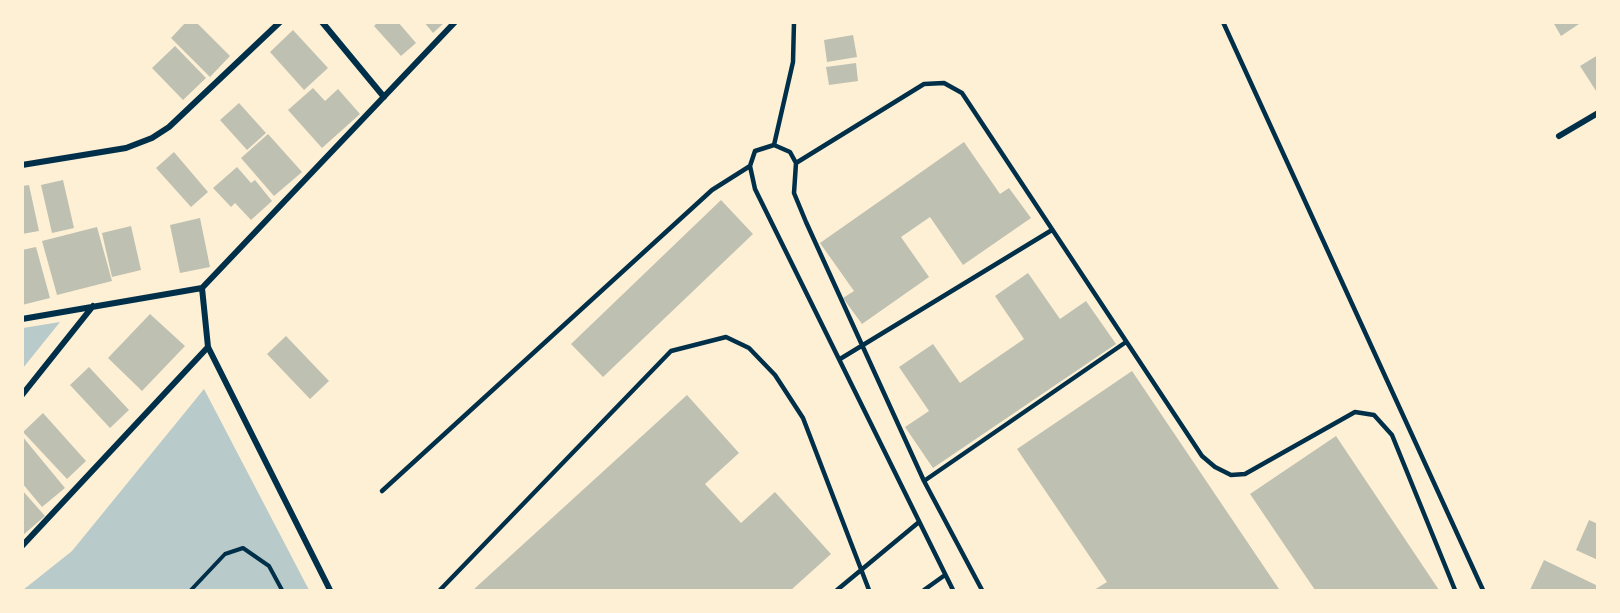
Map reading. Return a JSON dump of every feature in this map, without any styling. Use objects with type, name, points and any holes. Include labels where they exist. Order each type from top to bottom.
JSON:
[{"type":"street","points":[[22,165],[126,148],[152,138],[169,127],[280,22]]},
{"type":"street","points":[[322,22],[384,97]]},
{"type":"street","points":[[22,319],[202,288],[455,22]]},
{"type":"street","points":[[1559,136],[1598,113]]},
{"type":"street","points":[[202,288],[208,347],[330,591]]},
{"type":"street","points":[[22,394],[93,305]]},
{"type":"street","points":[[22,546],[208,347]]},
{"type":"lane","points":[[774,145],[794,62],[794,22]]},
{"type":"lane","points":[[1223,22],[1483,591]]},
{"type":"lane","points":[[796,163],[924,84],[944,83],[962,93],[1202,456],[1215,468],[1231,475],[1245,474],[1355,412],[1374,415],[1392,435],[1455,591]]},
{"type":"lane","points":[[953,591],[755,189],[750,166],[755,151],[774,145],[790,152],[796,163],[794,193],[924,482],[982,591]]},
{"type":"lane","points":[[382,491],[712,190],[750,166]]},
{"type":"lane","points":[[840,359],[1052,230]]},
{"type":"lane","points":[[440,591],[670,351],[726,337],[749,348],[775,375],[803,418],[868,591]]},
{"type":"lane","points":[[924,482],[1126,342]]},
{"type":"lane","points":[[837,591],[919,522]]},
{"type":"lane","points":[[924,591],[945,574]]},
{"type":"path","points":[[191,591],[225,554],[243,548],[268,566],[282,591]]},
{"type":"shaded area","points":[[60,322],[23,368],[23,328]]},
{"type":"shaded area","points":[[204,389],[309,590],[23,590],[72,551]]},
{"type":"building","points":[[186,22],[196,22],[230,56],[210,77],[171,38]]},
{"type":"building","points":[[378,22],[398,22],[416,43],[401,56],[374,26]]},
{"type":"building","points":[[424,22],[445,22],[433,33]]},
{"type":"building","points":[[1553,22],[1582,22],[1561,36]]},
{"type":"building","points":[[293,30],[328,68],[304,90],[270,52]]},
{"type":"building","points":[[853,35],[857,57],[827,62],[824,40]]},
{"type":"building","points":[[175,46],[206,78],[183,100],[152,68]]},
{"type":"building","points":[[1598,55],[1598,94],[1580,66]]},
{"type":"building","points":[[856,63],[858,81],[829,85],[826,67]]},
{"type":"building","points":[[313,88],[325,101],[338,89],[360,114],[322,148],[288,110]]},
{"type":"building","points":[[239,103],[266,133],[247,150],[220,120]]},
{"type":"building","points":[[268,134],[302,172],[274,196],[241,158]]},
{"type":"building","points":[[964,142],[1000,194],[1009,188],[1031,218],[963,265],[930,217],[901,237],[929,277],[862,324],[843,298],[854,291],[820,243]]},
{"type":"building","points":[[174,152],[208,192],[191,207],[156,168]]},
{"type":"building","points":[[237,167],[251,183],[255,180],[272,201],[251,220],[235,203],[231,207],[213,188]]},
{"type":"building","points":[[63,180],[74,228],[52,233],[41,185]]},
{"type":"building","points":[[29,185],[39,231],[22,234],[22,186]]},
{"type":"building","points":[[721,200],[753,234],[603,377],[571,344]]},
{"type":"building","points":[[200,218],[210,267],[180,273],[170,225]]},
{"type":"building","points":[[131,226],[141,270],[112,277],[102,233]]},
{"type":"building","points":[[97,227],[112,281],[57,295],[42,241]]},
{"type":"building","points":[[36,247],[50,298],[22,305],[22,250]]},
{"type":"building","points":[[1028,273],[1060,319],[1086,301],[1116,344],[933,468],[905,427],[929,411],[899,367],[933,344],[960,383],[1024,339],[995,296]]},
{"type":"building","points":[[150,314],[185,346],[142,391],[108,358]]},
{"type":"building","points":[[286,336],[329,381],[310,399],[267,354]]},
{"type":"building","points":[[89,367],[129,410],[110,428],[70,385]]},
{"type":"building","points":[[1132,371],[1279,589],[1094,590],[1107,582],[1017,449]]},
{"type":"building","points":[[687,395],[739,453],[705,484],[741,523],[775,492],[831,554],[791,590],[473,590]]},
{"type":"building","points":[[43,413],[86,461],[67,479],[23,432]]},
{"type":"building","points":[[22,436],[65,488],[42,507],[22,483]]},
{"type":"building","points":[[1336,436],[1439,590],[1315,590],[1250,494]]},
{"type":"building","points":[[22,490],[45,516],[22,536]]},
{"type":"building","points":[[1589,520],[1598,524],[1598,560],[1576,550]]},
{"type":"building","points":[[1544,560],[1598,586],[1598,590],[1530,590]]}]
